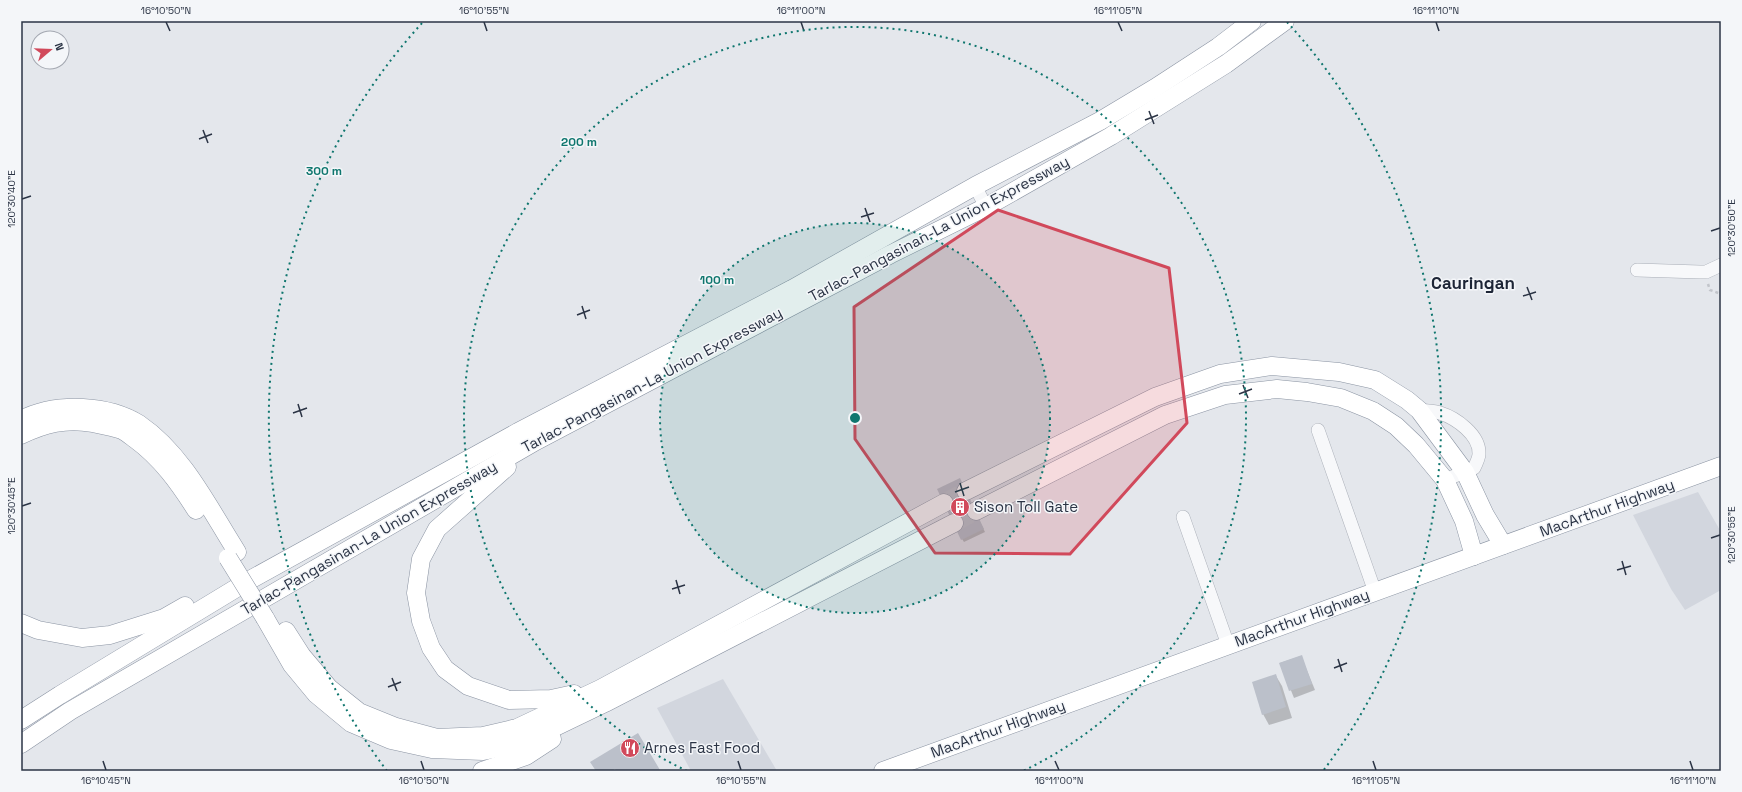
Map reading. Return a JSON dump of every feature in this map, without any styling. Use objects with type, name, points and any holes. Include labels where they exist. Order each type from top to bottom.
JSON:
[{"type":"highway","name":"Tarlac-Pangasinan-La Union Expressway","points":[[21,720],[248,581],[518,432],[792,288],[975,186],[1100,121],[1149,92],[1218,47],[1252,21]]},
{"type":"highway","name":"Tarlac-Pangasinan-La Union Expressway","points":[[21,744],[70,711],[536,441],[891,254],[986,207],[1112,136],[1165,104],[1226,64],[1285,21]]},
{"type":"highway","points":[[966,491],[1155,397],[1220,374],[1272,366],[1339,372],[1375,380],[1407,400],[1419,410],[1465,472],[1485,515],[1503,545]]},
{"type":"highway","points":[[976,512],[1165,415],[1225,395],[1277,389],[1307,392],[1341,398],[1373,411],[1396,426],[1411,440],[1445,480],[1464,520],[1474,556]]},
{"type":"highway","points":[[21,420],[31,415],[53,409],[76,408],[102,411],[138,424],[165,447],[190,476],[232,555]]},
{"type":"highway","points":[[21,435],[54,423],[75,420],[99,424],[123,431],[157,458],[177,481],[232,555],[270,615],[329,688],[359,712],[396,727],[437,738],[483,736],[517,728],[602,696],[954,523]]},
{"type":"highway","points":[[536,441],[437,529],[421,559],[416,593],[420,621],[431,648],[445,669],[468,686],[509,700],[602,696]]},
{"type":"highway","name":"MacArthur Highway","points":[[884,771],[1721,466]]},
{"type":"highway","points":[[482,771],[526,756],[602,696],[944,503]]},
{"type":"highway","points":[[21,623],[38,630],[82,638],[110,635],[164,618],[203,596],[248,581]]},
{"type":"street","points":[[975,186],[986,207]]},
{"type":"street","points":[[1637,270],[1706,272],[1721,265]]},
{"type":"street","points":[[1419,410],[1440,413],[1457,422],[1471,433],[1478,446],[1480,455],[1474,468],[1445,480]]},
{"type":"street","points":[[1318,430],[1375,592]]},
{"type":"street","points":[[1183,517],[1228,645]]},
{"type":"highlighted area","points":[[998,210],[1169,268],[1187,423],[1070,554],[935,553],[855,439],[854,307]]},
{"type":"shaded area","points":[[1698,492],[1721,532],[1721,590],[1685,610],[1671,589],[1633,515]]},
{"type":"shaded area","points":[[723,679],[777,771],[691,771],[657,708]]},
{"type":"building","name":"Sison Toll Gate","points":[[960,478],[984,529],[961,540],[937,489]]},
{"type":"building","points":[[1302,655],[1312,684],[1289,691],[1279,663]]},
{"type":"building","points":[[1276,674],[1286,707],[1262,715],[1252,682]]},
{"type":"building","name":"Arnes Fast Food","points":[[638,733],[660,770],[616,771],[615,769],[612,771],[596,771],[590,762]]},
{"type":"tunnel","points":[[944,503],[966,491]]},
{"type":"tunnel","points":[[954,523],[976,511]]},
{"type":"place","name":"Sison Toll Gate","points":[[960,507]]},
{"type":"place","name":"Arnes Fast Food","points":[[630,748]]},
{"type":"district","name":"Cauringan","points":[[1473,283]]}]
